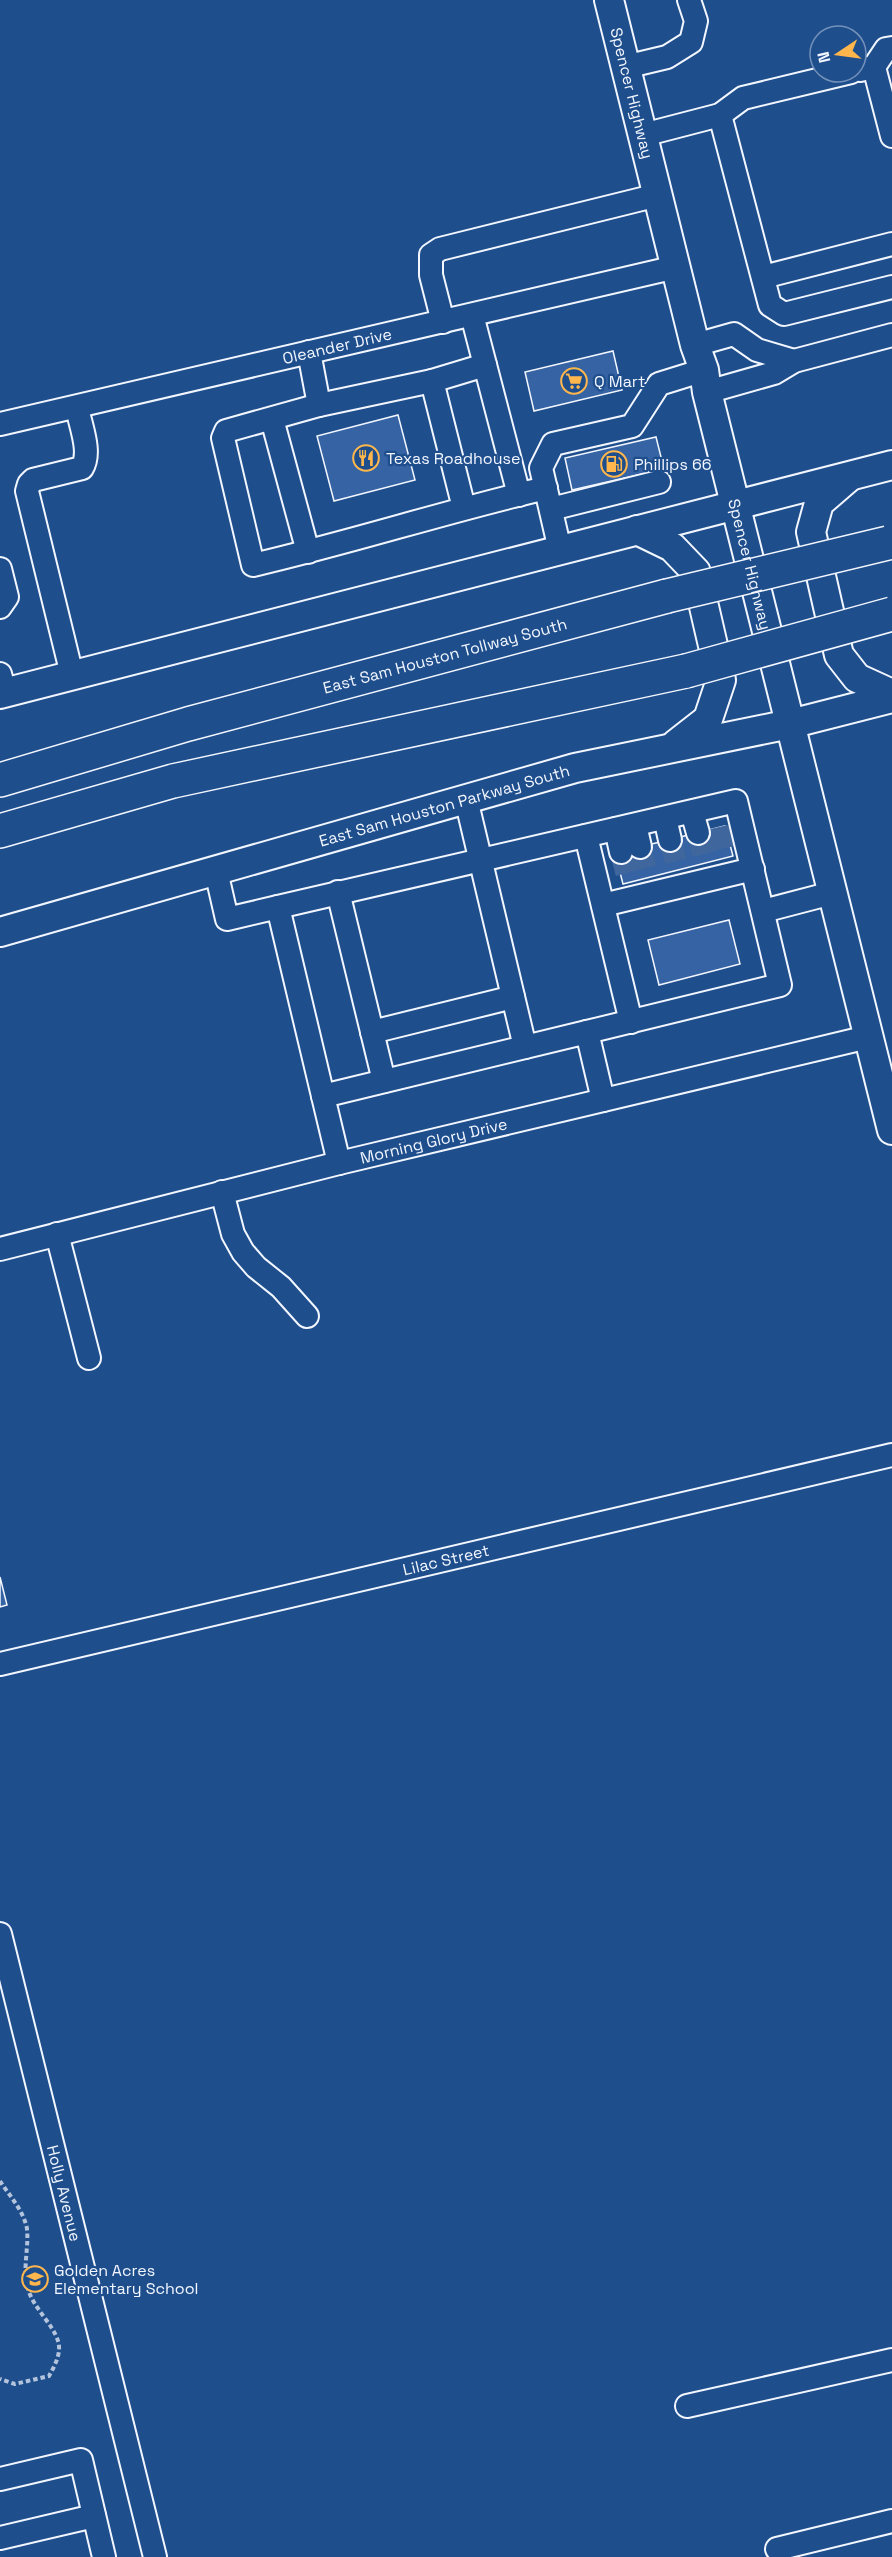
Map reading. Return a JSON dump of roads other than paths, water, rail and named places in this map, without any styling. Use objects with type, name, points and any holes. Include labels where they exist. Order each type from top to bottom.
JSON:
[{"type":"highway","name":"East Sam Houston Tollway South","points":[[0,780],[188,724],[668,596],[890,542]]},
{"type":"highway","points":[[0,831],[172,781],[686,671],[892,614]]},
{"type":"main road","name":"Spencer Highway","points":[[609,0],[868,1037],[884,1066],[892,1130]]},
{"type":"main road","points":[[2,687],[72,675],[892,465]]},
{"type":"main road","points":[[852,475],[819,503],[812,532],[839,655],[857,678],[892,696]]},
{"type":"main road","points":[[637,530],[672,547],[696,572],[721,680],[708,720],[669,749]]},
{"type":"main road","name":"East Sam Houston Parkway South","points":[[0,932],[575,768],[790,724],[892,696]]},
{"type":"street","points":[[625,67],[667,57],[691,42],[696,21],[695,3]]},
{"type":"street","points":[[868,66],[886,49],[892,48]]},
{"type":"street","points":[[868,76],[892,136]]},
{"type":"street","points":[[643,135],[720,115],[743,98],[808,82]]},
{"type":"street","points":[[720,115],[770,305],[784,314],[892,287]]},
{"type":"street","points":[[443,322],[431,276],[432,255],[440,249],[658,195]]},
{"type":"street","points":[[763,277],[892,244]]},
{"type":"street","name":"Oleander Drive","points":[[0,424],[676,267]]},
{"type":"street","points":[[472,315],[519,495]]},
{"type":"street","points":[[702,369],[734,334],[757,350],[795,361]]},
{"type":"street","points":[[560,550],[541,468],[553,444],[632,426],[659,384],[702,369],[774,373],[795,361],[892,335]]},
{"type":"street","points":[[309,352],[319,405]]},
{"type":"street","points":[[485,366],[432,381],[319,405],[226,432],[223,438],[253,565],[519,495],[548,499],[659,482]]},
{"type":"street","points":[[432,381],[464,508]]},
{"type":"street","points":[[72,675],[27,491],[28,484],[33,480],[81,468],[86,462],[76,407]]},
{"type":"street","points":[[272,419],[308,552]]},
{"type":"street","points":[[0,569],[7,597],[0,607]]},
{"type":"street","points":[[466,799],[525,1047]]},
{"type":"street","points":[[216,871],[227,919],[665,818],[706,820],[736,801],[780,985],[323,1096]]},
{"type":"street","points":[[665,818],[670,840]]},
{"type":"street","points":[[625,827],[631,850]]},
{"type":"street","points":[[586,836],[631,1022]]},
{"type":"street","points":[[603,905],[640,888],[717,869],[753,869]]},
{"type":"street","points":[[338,892],[384,1082]]},
{"type":"street","points":[[763,911],[832,893]]},
{"type":"street","points":[[278,907],[339,1163]]},
{"type":"street","points":[[372,1032],[513,997]]},
{"type":"street","points":[[587,1032],[603,1100]]},
{"type":"street","name":"Morning Glory Drive","points":[[0,1249],[339,1163],[868,1037]]},
{"type":"street","points":[[222,1192],[233,1234],[243,1252],[256,1267],[281,1287],[307,1316]]},
{"type":"street","points":[[57,1234],[89,1358]]},
{"type":"street","name":"Lilac Street","points":[[0,1664],[892,1455]]},
{"type":"street","name":"Holly Avenue","points":[[0,1934],[155,2557]]},
{"type":"street","points":[[687,2406],[892,2360]]},
{"type":"street","points":[[0,2479],[81,2460],[104,2557]]},
{"type":"street","points":[[0,2538],[94,2516]]},
{"type":"street","points":[[777,2549],[892,2522]]},
{"type":"tunnel","points":[[719,827],[726,858]]},
{"type":"tunnel","points":[[698,833],[705,863]]},
{"type":"tunnel","points":[[670,840],[678,870]]},
{"type":"tunnel","points":[[640,847],[648,878]]},
{"type":"tunnel","points":[[621,852],[629,883]]},
{"type":"place","name":"Q Mart","points":[[574,381]]},
{"type":"place","name":"Texas Roadhouse","points":[[366,458]]},
{"type":"place","name":"Phillips 66","points":[[614,464]]},
{"type":"place","name":"Golden Acres Elementary School","points":[[35,2279]]}]
